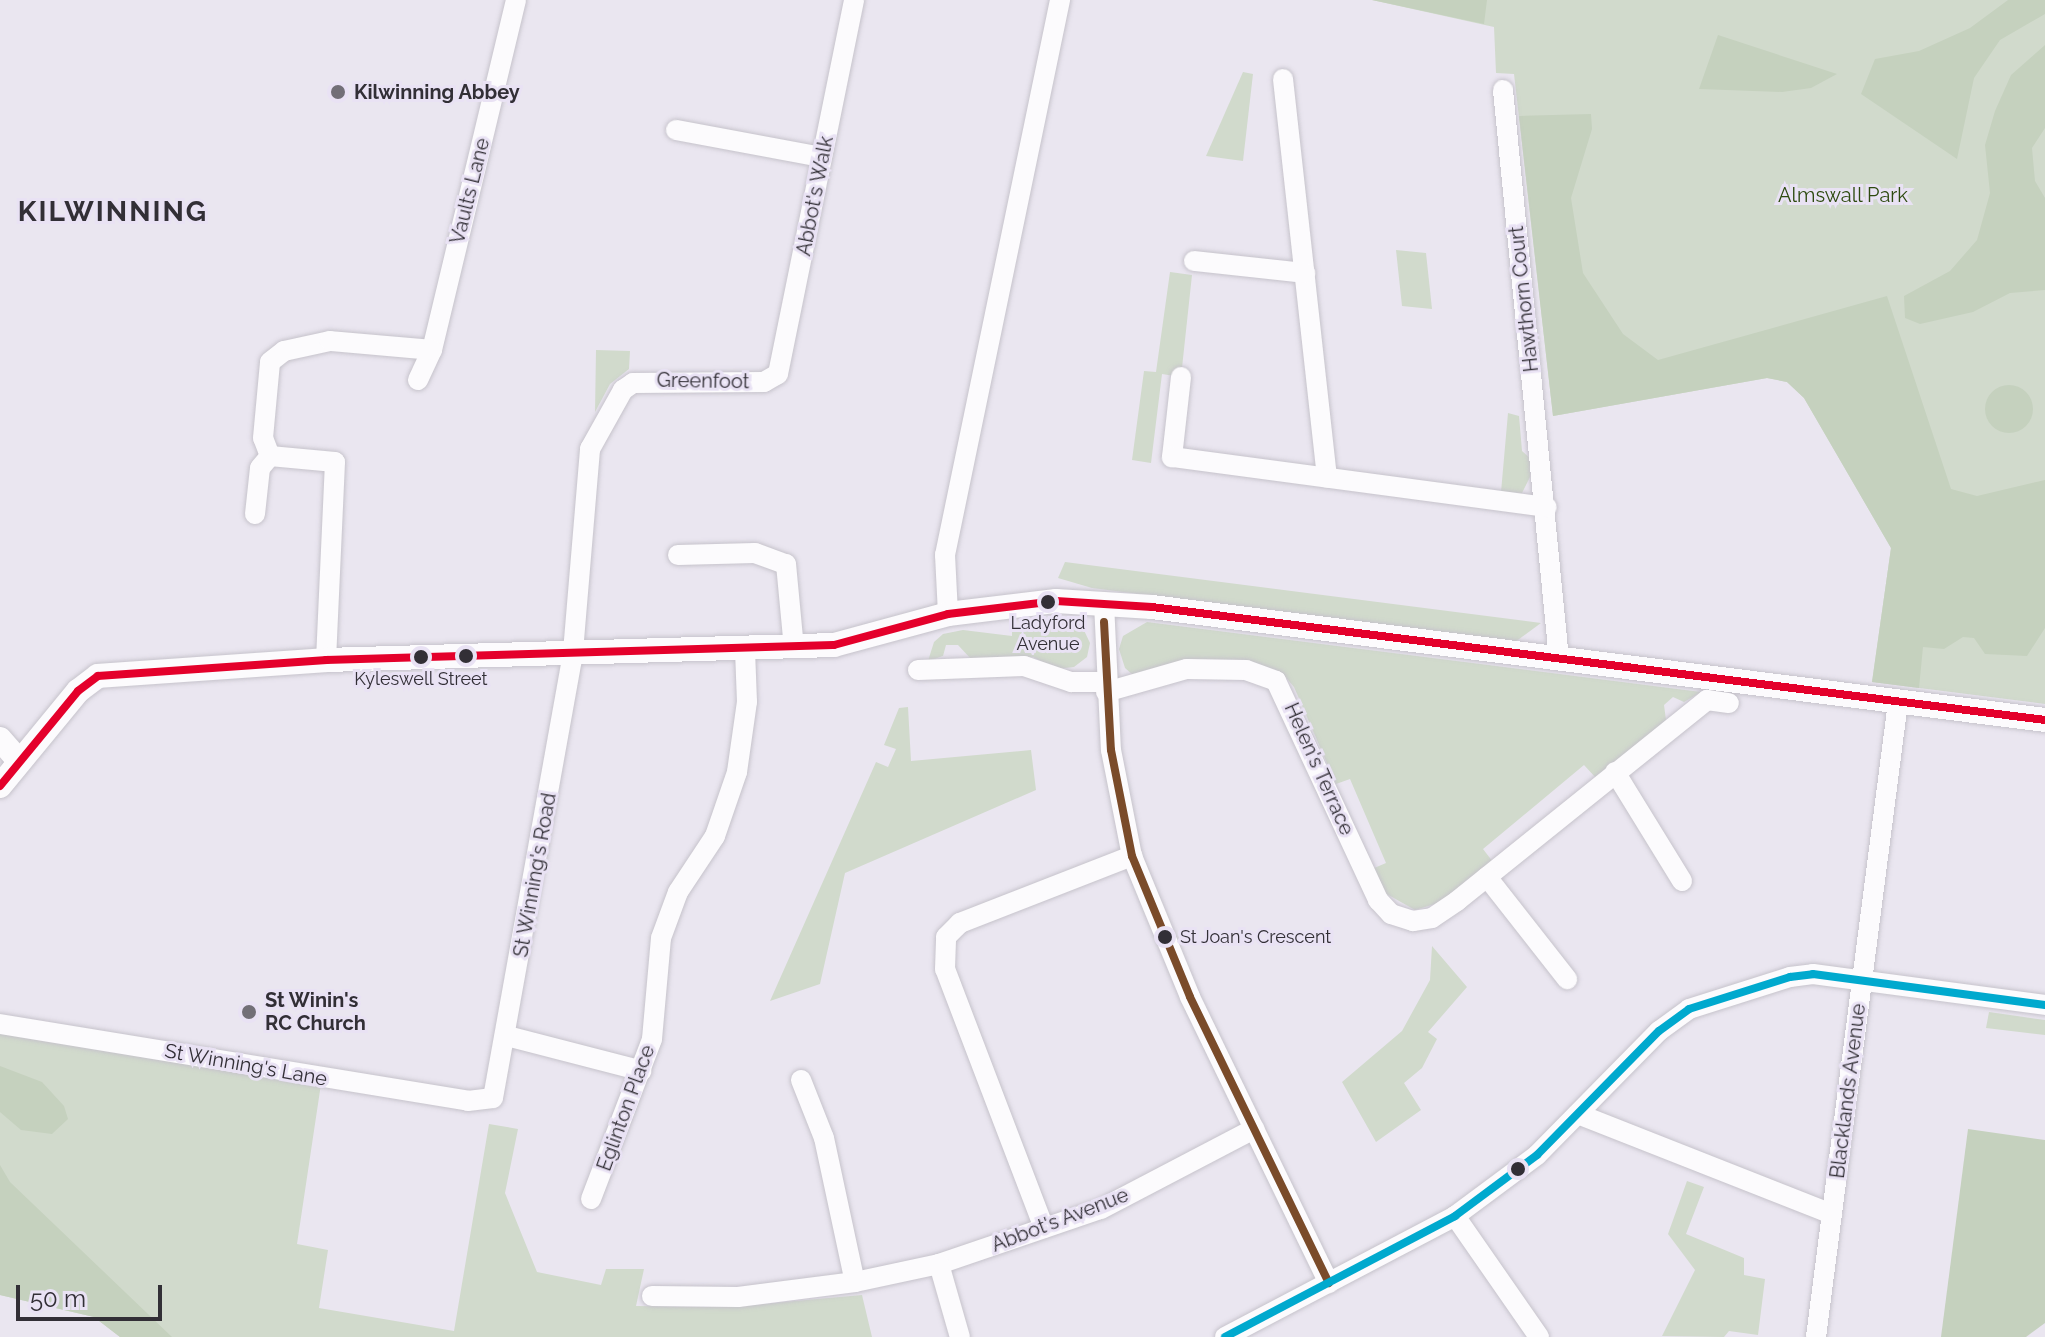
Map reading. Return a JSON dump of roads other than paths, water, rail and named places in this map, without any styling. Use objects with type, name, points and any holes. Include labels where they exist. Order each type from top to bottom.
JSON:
[{"type":"main road","points":[[0,786],[78,691],[105,675],[326,660],[573,652],[745,651],[834,645],[948,614],[1056,601],[1104,603],[2045,720]]},
{"type":"main road","points":[[0,739],[19,761]]},
{"type":"street","name":"Vaults Lane","points":[[418,380],[432,350],[516,0]]},
{"type":"street","name":"Abbot's Walk","points":[[764,382],[773,380],[781,367],[854,0]]},
{"type":"street","points":[[948,614],[945,555],[1060,0]]},
{"type":"street","points":[[1283,79],[1327,478]]},
{"type":"street","name":"Hawthorn Court","points":[[1503,90],[1547,507],[1559,659]]},
{"type":"street","points":[[676,130],[822,157]]},
{"type":"street","points":[[1194,261],[1305,273]]},
{"type":"street","points":[[270,456],[263,438],[270,362],[284,351],[330,341],[432,350]]},
{"type":"street","points":[[1181,377],[1172,457],[1547,507]]},
{"type":"street","name":"Greenfoot","points":[[573,652],[587,461],[623,390],[642,380],[764,382]]},
{"type":"street","points":[[255,514],[260,468],[270,456]]},
{"type":"street","points":[[270,456],[327,458],[338,469],[326,660]]},
{"type":"street","points":[[678,555],[755,553],[786,564],[794,648]]},
{"type":"street","points":[[1104,603],[1111,750],[1132,856],[1158,926],[1329,1283]]},
{"type":"street","name":"Eglinton Place","points":[[591,1199],[652,1039],[661,938],[678,892],[715,836],[737,772],[747,702],[745,651]]},
{"type":"street","name":"St Winning's Road","points":[[493,1098],[507,1036],[573,652]]},
{"type":"street","name":"Helen's Terrace","points":[[918,670],[1024,666],[1071,682],[1106,687],[1187,669],[1267,675],[1283,687],[1384,908],[1402,920],[1432,918],[1707,700],[1729,703]]},
{"type":"street","name":"Blacklands Avenue","points":[[1816,1337],[1898,702]]},
{"type":"street","points":[[1615,772],[1682,881]]},
{"type":"street","points":[[1044,1228],[945,969],[946,937],[960,923],[1132,856]]},
{"type":"street","points":[[1487,877],[1567,979]]},
{"type":"street","points":[[1225,1337],[1455,1216],[1537,1155],[1665,1025],[1689,1009],[1790,977],[1861,981],[2045,1005]]},
{"type":"street","name":"St Winning's Lane","points":[[0,1024],[468,1101],[493,1098]]},
{"type":"street","points":[[507,1036],[642,1071]]},
{"type":"street","points":[[801,1080],[824,1138],[855,1282]]},
{"type":"street","points":[[1578,1114],[1832,1214]]},
{"type":"street","name":"Abbot's Avenue","points":[[652,1296],[738,1297],[855,1282],[939,1264],[1101,1209],[1254,1129]]},
{"type":"street","points":[[1455,1216],[1539,1337]]},
{"type":"street","points":[[939,1264],[960,1337]]},
{"type":"place","name":"Kilwinning Abbey","points":[[338,92]]},
{"type":"place","name":"Ladyford Avenue","points":[[1048,602]]},
{"type":"place","name":"Kyleswell Street","points":[[421,657]]},
{"type":"place","name":"St Joan's Crescent","points":[[1165,937]]},
{"type":"place","name":"St Winin's RC Church","points":[[249,1012]]},
{"type":"district","name":"KILWINNING","points":[[113,212]]},
{"type":"park label","name":"Almswall Park","points":[[1843,195]]}]
